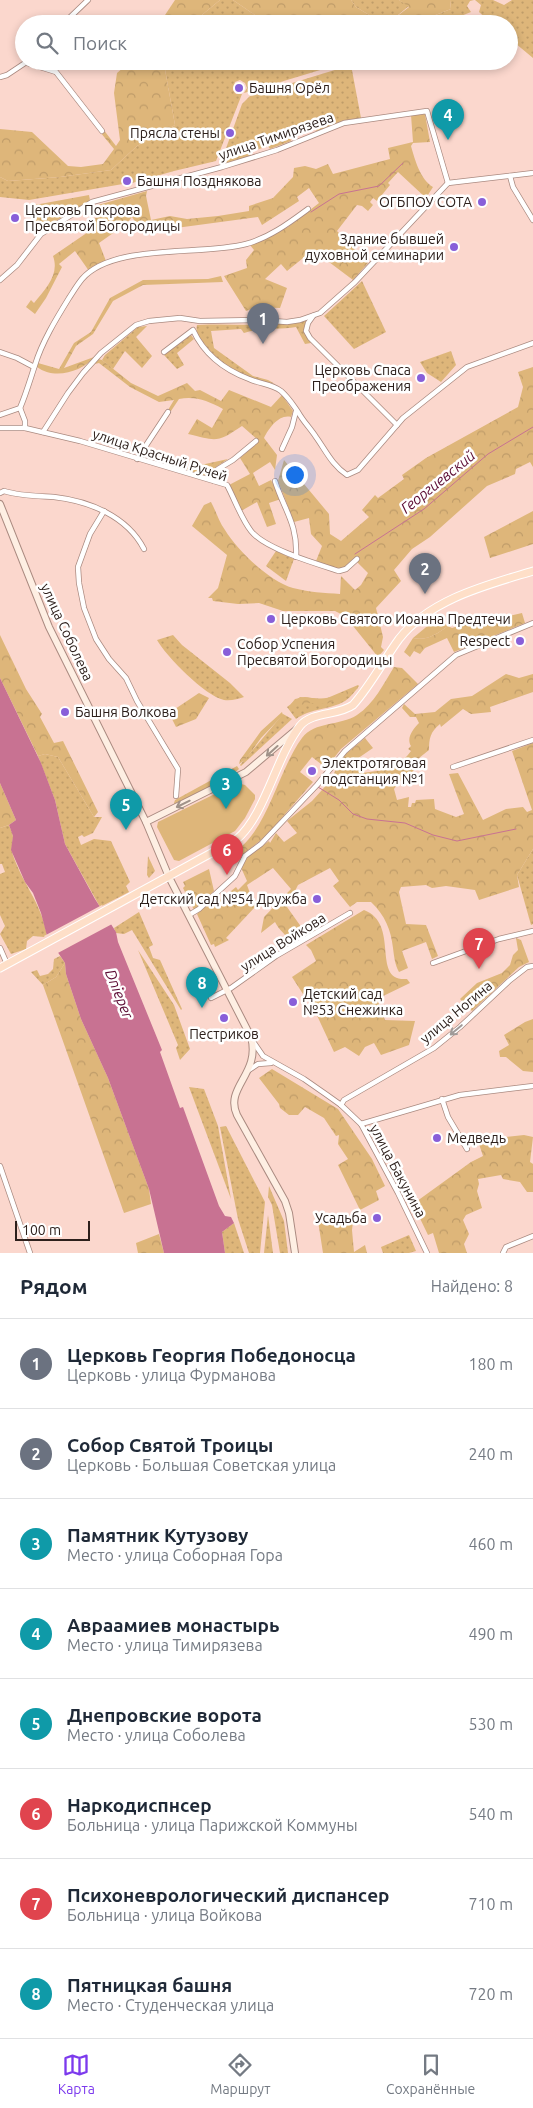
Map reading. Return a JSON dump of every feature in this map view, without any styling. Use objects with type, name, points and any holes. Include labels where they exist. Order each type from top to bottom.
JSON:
[{"type":"main road","name":"улица Соболева","points":[[0,504],[47,622],[146,822],[169,877],[251,1037]]},
{"type":"main road","points":[[146,822],[246,772],[301,725],[312,719],[347,710],[353,705],[399,639],[426,615],[465,594],[533,571]]},
{"type":"main road","points":[[3,966],[233,842],[244,832],[253,818],[290,742],[301,725]]},
{"type":"main road","points":[[251,1037],[254,1052],[249,1070],[235,1094],[235,1110],[285,1201],[289,1213],[295,1253]]},
{"type":"street","points":[[73,15],[88,0]]},
{"type":"street","points":[[0,77],[15,70]]},
{"type":"street","points":[[50,70],[56,72],[102,131]]},
{"type":"street","name":"улица Тимирязева","points":[[0,280],[17,265],[41,234],[92,202],[277,150],[338,125],[427,111],[448,183]]},
{"type":"street","points":[[43,432],[68,393],[101,353],[136,326],[149,321],[180,318],[193,320],[287,322],[313,316],[320,313],[355,282],[448,183],[533,173]]},
{"type":"street","points":[[510,176],[513,187],[533,220]]},
{"type":"street","points":[[24,428],[20,408],[34,368],[52,326],[81,279],[91,271],[126,258],[148,254],[213,249],[246,244],[287,224],[308,209]]},
{"type":"street","points":[[313,316],[308,323],[306,331],[310,338],[397,425]]},
{"type":"street","points":[[193,320],[193,330],[209,354],[223,367],[250,380],[275,386],[295,406],[296,411],[337,468],[347,475],[358,470],[397,425],[467,367],[533,343]]},
{"type":"street","points":[[164,352],[193,330]]},
{"type":"street","points":[[0,352],[17,358],[34,368]]},
{"type":"street","points":[[0,415],[20,408]]},
{"type":"street","points":[[282,449],[292,427],[296,411]]},
{"type":"street","points":[[137,459],[168,412]]},
{"type":"street","name":"улица Красный Ручей","points":[[0,428],[24,428],[80,441],[214,481],[227,486],[251,531],[261,540],[296,557],[339,571],[346,569],[357,559]]},
{"type":"street","points":[[214,481],[218,469],[233,460],[256,441]]},
{"type":"street","points":[[275,481],[295,530],[297,540],[296,557]]},
{"type":"street","points":[[0,493],[56,498],[82,503],[104,511],[121,521],[134,533],[144,549]]},
{"type":"street","points":[[104,511],[90,534],[78,567],[84,608],[96,639],[109,659],[126,678],[137,701],[178,769],[176,796]]},
{"type":"street","points":[[189,915],[199,909],[235,876],[245,856],[261,844],[330,770],[344,751],[456,655],[533,623]]},
{"type":"street","points":[[453,767],[533,740]]},
{"type":"street","name":"улица Войкова","points":[[211,998],[227,990],[276,956],[350,913]]},
{"type":"street","points":[[433,963],[499,939],[533,930]]},
{"type":"street","points":[[0,948],[3,966]]},
{"type":"street","name":"улица Ногина","points":[[341,1105],[344,1100],[434,1048],[460,1027],[509,981],[527,967],[533,966]]},
{"type":"street","name":"улица Бакунина","points":[[251,1037],[263,1056],[304,1079],[341,1105],[361,1124],[398,1193],[427,1253]]},
{"type":"street","points":[[249,1070],[258,1064],[274,1063]]},
{"type":"street","points":[[361,1124],[460,1095],[533,1086]]},
{"type":"street","points":[[442,1099],[448,1117],[467,1148]]},
{"type":"street","points":[[0,1166],[30,1253]]},
{"type":"street","points":[[502,1253],[506,1247],[533,1236]]},
{"type":"green space","points":[[175,0],[220,0],[202,15],[165,15]]},
{"type":"green space","points":[[220,0],[233,0],[255,15],[202,15]]},
{"type":"green space","points":[[233,0],[351,0],[356,7],[369,15],[255,15]]},
{"type":"green space","points":[[351,0],[399,0],[409,6],[398,15],[369,15],[356,7]]},
{"type":"green space","points":[[399,0],[450,0],[451,9],[435,15],[399,15],[409,7]]},
{"type":"green space","points":[[450,0],[474,0],[470,1],[467,6],[471,12],[464,15],[435,15],[451,9]]},
{"type":"green space","points":[[475,0],[493,0],[504,5],[512,0],[533,0],[533,58],[518,46],[518,15],[482,15],[479,12],[481,5]]},
{"type":"green space","points":[[120,70],[165,70],[175,125],[137,146],[111,170],[60,177],[8,181],[0,177],[0,129],[32,132],[68,166],[81,167],[103,164],[114,149],[100,132],[103,129],[116,146],[120,140],[114,93],[117,73]]},
{"type":"green space","points":[[165,70],[320,70],[244,93],[247,88],[245,83],[240,80],[235,82],[233,90],[236,94],[242,94],[216,161],[132,183],[131,177],[122,178],[123,184],[29,200],[0,197],[0,177],[8,181],[60,177],[111,170],[137,146],[175,125]]},
{"type":"green space","points":[[335,70],[352,70],[361,118],[317,131],[314,129],[290,138],[291,141],[270,149],[268,146],[250,152],[251,156],[220,165],[242,104],[250,96]]},
{"type":"green space","points":[[425,114],[430,142],[413,143],[411,146],[421,174],[428,184],[433,187],[426,198],[398,172],[388,183],[390,185],[377,201],[373,198],[370,202],[373,205],[368,211],[362,206],[357,205],[337,231],[368,263],[353,280],[313,250],[287,271],[281,264],[265,279],[287,288],[280,308],[257,307],[246,311],[224,276],[247,268],[246,260],[254,250],[250,245],[288,227],[319,203],[309,188],[297,197],[299,201],[262,225],[258,217],[161,230],[142,225],[138,226],[132,217],[126,224],[99,243],[106,261],[89,271],[75,251],[59,264],[62,267],[46,298],[35,314],[26,307],[31,300],[34,303],[53,276],[55,263],[53,256],[91,230],[88,221],[101,216],[98,205],[147,191],[146,196],[151,220],[170,216],[187,219],[249,211],[249,206],[273,198],[293,177],[294,168],[305,166],[316,169],[328,164],[333,174],[390,159],[388,148],[413,142],[411,115]]},
{"type":"green space","points":[[89,195],[90,201],[37,232],[29,206]]},
{"type":"green space","points":[[221,276],[223,282],[143,285],[113,301],[93,334],[76,346],[64,368],[94,357],[89,362],[75,370],[59,374],[44,371],[37,367],[38,363],[59,369],[74,343],[91,332],[110,298],[143,280],[208,279]]},
{"type":"green space","points":[[362,281],[386,332],[354,349],[324,316]]},
{"type":"green space","points":[[307,320],[305,332],[311,343],[305,344],[296,327],[244,333],[241,329],[211,331],[214,348],[253,376],[275,384],[255,379],[228,367],[205,346],[197,331],[197,325],[266,325]]},
{"type":"green space","points":[[147,326],[136,337],[152,356],[142,368],[125,351],[113,369],[102,360],[105,355],[138,327]]},
{"type":"green space","points":[[191,335],[194,339],[177,353],[184,365],[177,369],[164,355]]},
{"type":"green space","points":[[451,351],[456,365],[441,382],[427,373],[420,362]]},
{"type":"green space","points":[[98,359],[102,360],[131,383],[158,396],[187,383],[195,391],[200,390],[221,401],[229,390],[271,407],[282,395],[293,411],[291,417],[279,420],[272,426],[264,438],[277,455],[275,470],[270,462],[253,473],[259,486],[271,480],[281,499],[269,503],[276,524],[267,527],[257,502],[241,511],[229,485],[250,474],[240,458],[259,441],[242,426],[222,438],[216,439],[188,434],[197,419],[212,428],[223,409],[202,400],[185,398],[179,399],[171,411],[168,410],[174,400],[159,402],[130,387],[99,363],[95,364]]},
{"type":"green space","points":[[533,367],[533,467],[530,462],[516,469],[515,474],[487,486],[430,537],[412,549],[394,570],[401,581],[376,608],[383,637],[381,647],[384,650],[378,657],[345,616],[335,611],[283,611],[259,603],[238,604],[213,601],[212,598],[208,598],[218,588],[227,555],[192,526],[204,505],[211,502],[223,527],[238,547],[274,579],[293,588],[340,594],[341,576],[355,590],[361,585],[368,573],[357,562],[356,557],[341,570],[316,561],[322,546],[311,534],[309,518],[294,522],[278,481],[284,460],[329,514],[330,534],[341,541],[369,517],[362,510],[375,495],[378,498],[404,479],[402,475],[426,458],[518,407],[523,387],[518,372]]},
{"type":"green space","points":[[228,459],[216,467],[211,477],[187,471],[187,468]]},
{"type":"green space","points":[[533,511],[533,544],[490,558],[484,537]]},
{"type":"green space","points":[[276,551],[294,559],[286,581],[266,566]]},
{"type":"green space","points":[[522,613],[525,623],[454,652],[447,638],[425,648],[420,654],[414,651],[410,657],[404,652],[413,638],[427,638],[448,626],[452,628],[489,616],[491,620]]},
{"type":"green space","points":[[437,618],[448,626],[427,638],[413,638]]},
{"type":"green space","points":[[0,635],[26,689],[42,714],[40,717],[54,743],[63,741],[98,812],[94,817],[58,757],[45,754],[38,756],[0,678]]},
{"type":"green space","points":[[173,635],[182,645],[230,683],[244,697],[224,700],[216,697],[197,683],[177,665],[157,640]]},
{"type":"green space","points":[[394,667],[402,668],[418,684],[341,749],[326,768],[312,757],[300,772],[313,782],[266,836],[237,859],[234,852],[256,830],[286,766],[302,738],[307,733],[321,726],[343,721],[357,715],[369,705]]},
{"type":"green space","points":[[506,674],[519,678],[533,674],[533,692],[490,707],[491,712],[471,714],[463,709],[441,727],[440,724],[431,736],[429,750],[414,762],[416,768],[404,780],[400,781],[394,789],[397,800],[409,797],[408,807],[411,807],[412,803],[415,803],[416,800],[434,799],[435,809],[456,817],[464,814],[449,774],[458,773],[483,820],[506,809],[523,807],[527,812],[532,810],[512,751],[533,743],[533,849],[517,875],[519,887],[479,900],[475,890],[446,886],[432,888],[426,885],[401,887],[399,892],[406,924],[426,925],[438,956],[432,959],[426,942],[402,951],[408,968],[399,972],[389,929],[384,918],[371,902],[357,902],[350,907],[333,886],[339,881],[330,868],[298,885],[287,907],[307,935],[291,944],[275,922],[261,933],[264,917],[291,889],[273,868],[247,885],[255,907],[226,938],[229,940],[215,947],[214,944],[211,945],[197,914],[216,895],[220,900],[236,887],[238,890],[247,881],[239,863],[269,841],[270,843],[276,833],[284,842],[297,833],[287,821],[312,801],[331,780],[341,758],[365,738],[373,748],[354,761],[362,773],[395,766],[411,751],[408,749],[411,746],[409,740],[419,723],[416,717],[410,717],[402,708],[404,704],[415,714],[435,712],[451,699],[472,696]]},
{"type":"green space","points":[[358,685],[345,701],[302,715],[296,719],[287,707],[300,697],[325,699]]},
{"type":"green space","points":[[357,686],[358,688],[352,693],[326,704],[307,703],[292,708],[291,704],[295,699],[334,697]]},
{"type":"green space","points":[[199,693],[209,698],[196,719],[176,727],[169,713]]},
{"type":"green space","points":[[282,712],[283,715],[261,738],[245,760],[239,764],[261,731]]},
{"type":"green space","points":[[283,714],[292,719],[241,766],[240,765]]},
{"type":"green space","points":[[45,754],[58,757],[94,817],[102,817],[93,833],[84,837],[82,835],[78,837],[81,845],[94,839],[111,841],[130,882],[126,886],[129,892],[100,907],[65,844],[55,800],[38,756]]},
{"type":"green space","points":[[237,766],[239,769],[232,775],[175,805],[175,800]]},
{"type":"green space","points":[[0,783],[16,820],[0,828]]},
{"type":"green space","points":[[237,783],[245,785],[255,795],[255,799],[245,818],[235,831],[179,861],[174,860],[157,827],[158,822]]},
{"type":"green space","points":[[9,825],[13,836],[12,852],[41,913],[47,936],[33,936],[27,941],[26,949],[11,954],[0,934],[5,926],[0,915],[0,874],[5,872],[2,864],[0,864],[0,828]]},
{"type":"green space","points":[[533,849],[533,924],[531,925],[517,875]]},
{"type":"green space","points":[[148,856],[155,871],[149,878],[147,875]]},
{"type":"green space","points":[[209,869],[214,891],[194,910],[183,888],[185,886],[183,882]]},
{"type":"green space","points":[[364,910],[375,917],[381,927],[390,971],[396,977],[407,979],[410,983],[377,999],[385,1020],[415,1021],[409,1045],[381,1055],[374,1043],[365,1047],[359,1056],[345,1047],[334,1052],[307,994],[303,994],[292,977],[316,961],[311,950],[306,945]]},
{"type":"green space","points":[[139,912],[153,945],[149,947],[153,958],[160,960],[181,1010],[132,930],[124,934],[116,933],[114,928]]},
{"type":"green space","points":[[516,938],[521,940],[529,962],[519,967],[472,1011],[460,999],[477,983],[502,973],[510,965],[513,955],[518,950]]},
{"type":"green space","points":[[138,950],[174,1005],[190,1049],[180,1060],[176,1048],[178,1045]]},
{"type":"green space","points":[[60,956],[65,963],[56,977],[43,985],[31,972],[37,970],[40,976],[48,974],[53,969],[54,959]]},
{"type":"green space","points":[[65,963],[66,974],[81,1019],[108,1078],[149,1189],[151,1204],[124,1213],[43,985],[56,977]]},
{"type":"green space","points":[[533,1019],[533,1072],[523,1071],[506,1057],[500,1057],[499,1051],[509,1045],[504,1035]]},
{"type":"green space","points":[[272,1069],[338,1109],[372,1159],[385,1186],[376,1191],[379,1200],[360,1210],[338,1165],[348,1159],[338,1144],[339,1135],[336,1136],[324,1118],[305,1107],[298,1115],[289,1115],[280,1108],[259,1078]]},
{"type":"green space","points":[[189,1087],[204,1089],[218,1126],[231,1199]]},
{"type":"green space","points":[[226,1126],[265,1202],[260,1253],[249,1253],[238,1219],[220,1127]]},
{"type":"green space","points":[[524,1135],[533,1137],[530,1162],[533,1164],[533,1192],[527,1192],[520,1182],[503,1179],[501,1175],[478,1179],[477,1191],[482,1208],[466,1215],[463,1220],[469,1234],[464,1244],[467,1253],[439,1253],[433,1233],[428,1235],[413,1204],[471,1162],[483,1156],[479,1144],[487,1139]]},
{"type":"green space","points":[[269,1186],[284,1221],[288,1253],[280,1253],[272,1205],[268,1197]]},
{"type":"green space","points":[[354,1213],[352,1230],[354,1252],[365,1245],[367,1253],[323,1253],[318,1221],[337,1222],[346,1219]]},
{"type":"green space","points":[[268,1215],[273,1253],[264,1253]]},
{"type":"green space","points":[[234,1223],[244,1253],[225,1253],[222,1232]]},
{"type":"green space","points":[[159,1234],[164,1253],[138,1253],[136,1243]]},
{"type":"green space","points":[[409,1235],[416,1251],[409,1253],[383,1253],[381,1247]]},
{"type":"water","name":"Dnieper","points":[[0,678],[41,763],[55,800],[65,844],[95,899],[116,932],[118,942],[162,1050],[160,1052],[180,1108],[183,1107],[219,1206],[225,1216],[231,1217],[234,1223],[222,1232],[225,1253],[164,1253],[149,1189],[108,1078],[81,1019],[66,974],[65,963],[47,936],[33,893],[25,882],[11,850],[13,836],[9,825],[16,820],[0,783]]},
{"type":"pier","points":[[102,905],[114,923],[56,954],[44,936]]},
{"type":"waterway","points":[[311,212],[339,194],[379,186],[403,163]]},
{"type":"waterway","name":"Георгиевский","points":[[355,554],[424,509],[488,454],[533,427]]},
{"type":"waterway","points":[[318,787],[339,800],[353,814],[367,819],[405,823],[433,835],[457,841],[516,829]]},
{"type":"place","name":"Башня Орёл","points":[[239,88]]},
{"type":"place","name":"Прясла стены","points":[[230,133]]},
{"type":"place","name":"Авраамиев монастырь","points":[[448,140]]},
{"type":"place","name":"Башня Позднякова","points":[[127,181]]},
{"type":"place","name":"ОГБПОУ СОТА","points":[[482,202]]},
{"type":"place","name":"Церковь Покрова Пресвятой Богородицы","points":[[15,218]]},
{"type":"place","name":"Здание бывшей духовной семинарии","points":[[454,247]]},
{"type":"place","name":"Церковь Георгия Победоносца","points":[[263,344]]},
{"type":"place","name":"Церковь Спаса Преображения","points":[[421,378]]},
{"type":"place","name":"Собор Святой Троицы","points":[[425,594]]},
{"type":"place","name":"Церковь Святого Иоанна Предтечи","points":[[271,619]]},
{"type":"place","name":"Respect","points":[[520,641]]},
{"type":"place","name":"Собор Успения Пресвятой Богородицы","points":[[227,652]]},
{"type":"place","name":"Башня Волкова","points":[[65,712]]},
{"type":"place","name":"Электротяговая подстанция №1","points":[[312,771]]},
{"type":"place","name":"Памятник Кутузову","points":[[226,809]]},
{"type":"place","name":"Днепровские ворота","points":[[126,830]]},
{"type":"place","name":"Наркодиспнсер","points":[[227,875]]},
{"type":"place","name":"Детский сад №54 Дружба","points":[[317,899]]},
{"type":"place","name":"Психоневрологический диспансер","points":[[479,969]]},
{"type":"place","name":"Детский сад №53 Снежинка","points":[[293,1002]]},
{"type":"place","name":"Пятницкая башня","points":[[202,1008]]},
{"type":"place","name":"Пестриков","points":[[224,1018]]},
{"type":"place","name":"Медведь","points":[[437,1138]]},
{"type":"place","name":"Усадьба","points":[[377,1218]]}]
